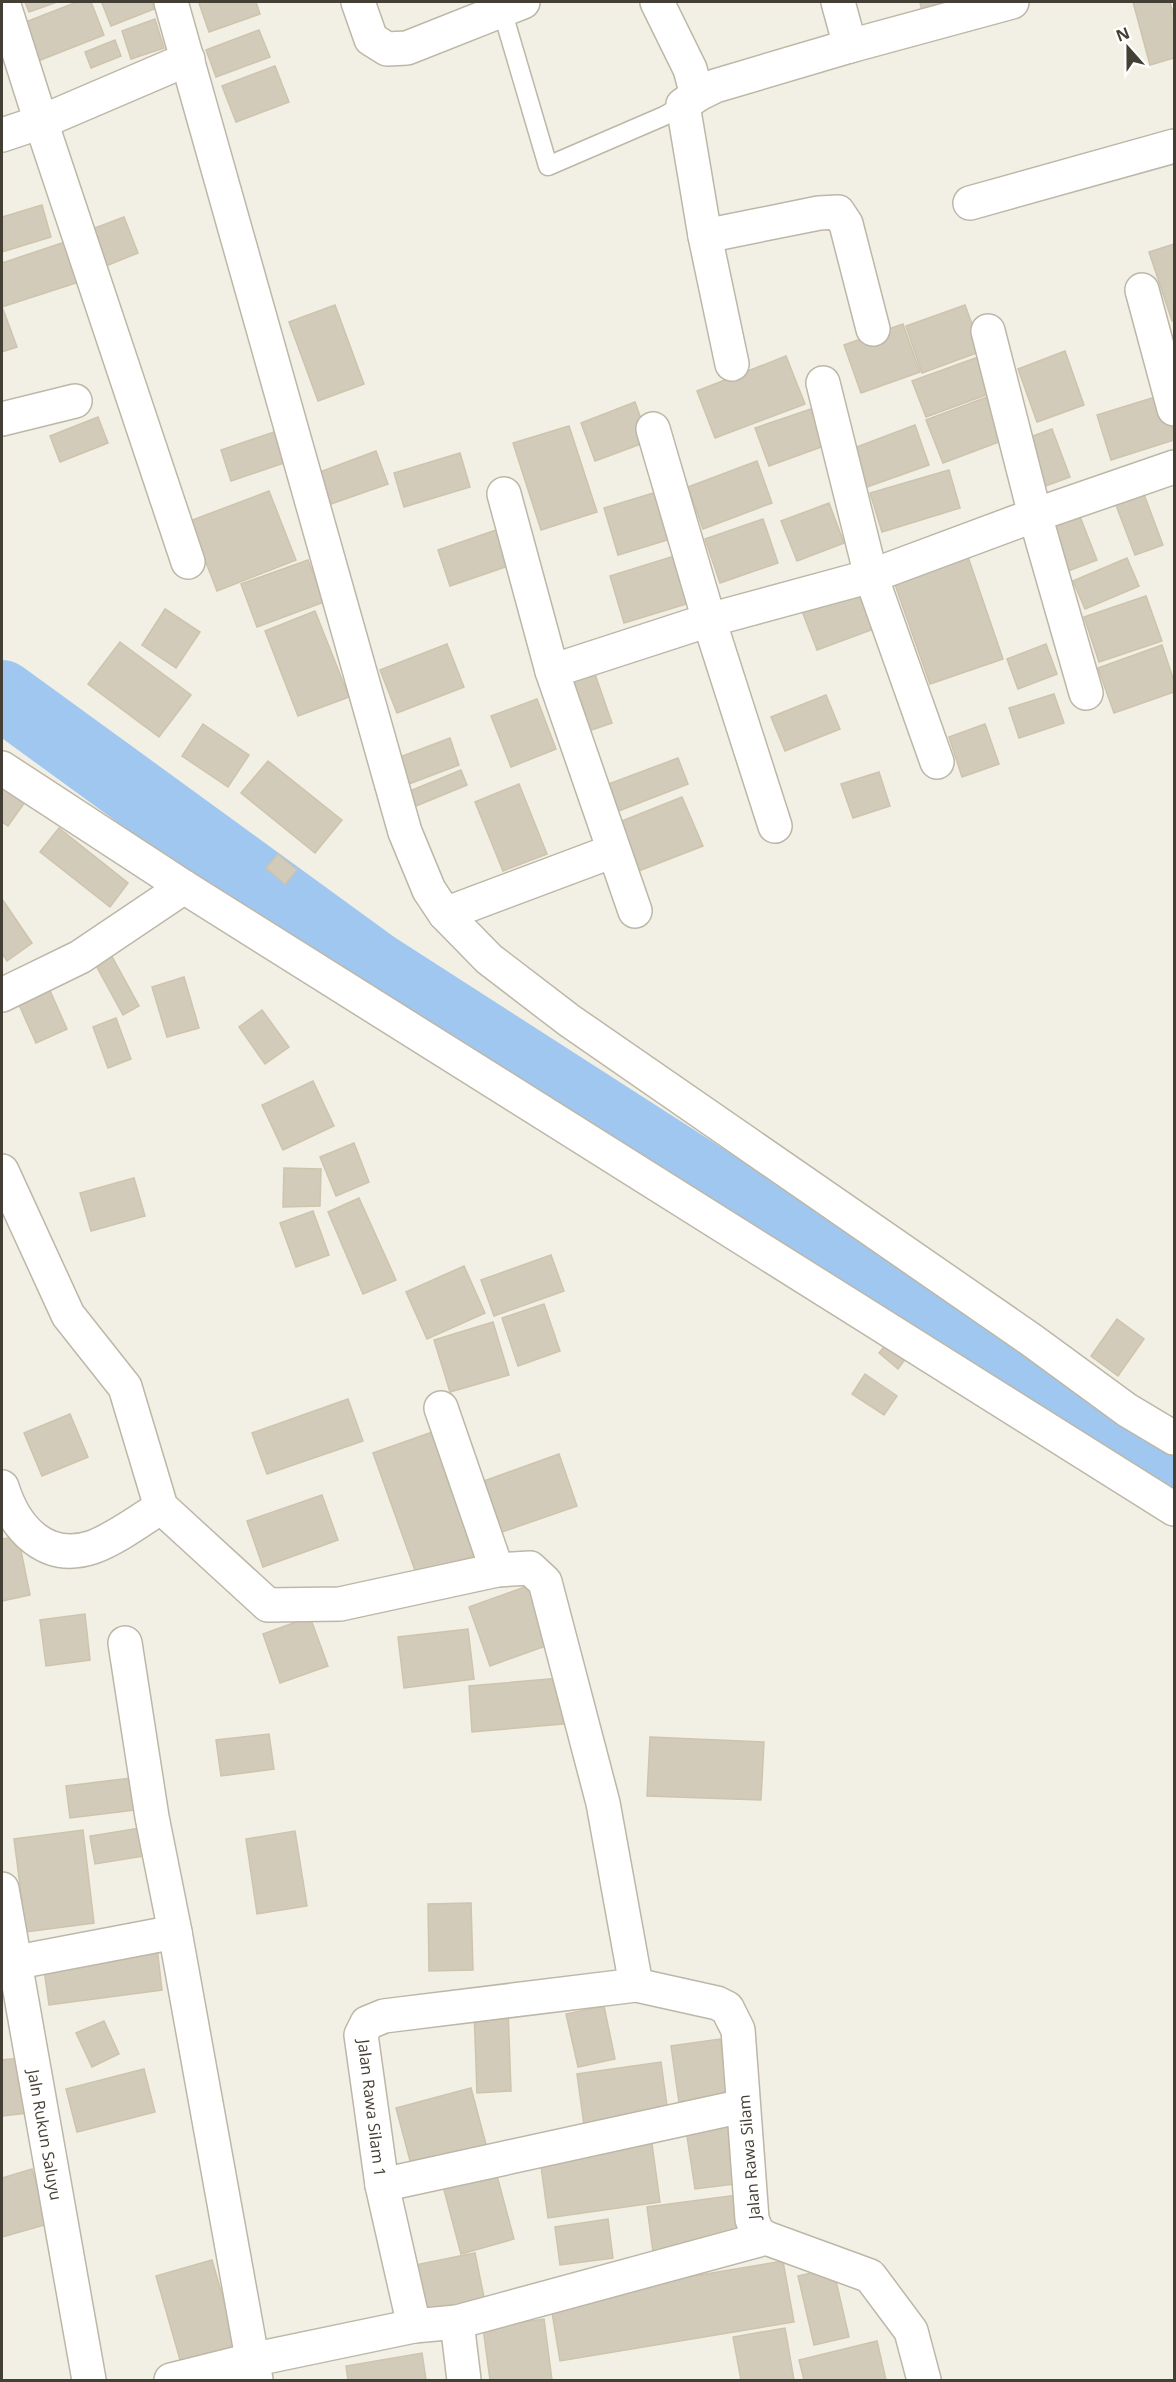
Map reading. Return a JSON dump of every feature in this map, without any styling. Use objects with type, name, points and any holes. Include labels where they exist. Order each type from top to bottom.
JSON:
[{"type":"street","points":[[3,2],[188,562]]},
{"type":"street","points":[[171,2],[405,832],[429,890],[446,914],[489,959],[570,1021],[1020,1332],[1127,1410],[1174,1437]]},
{"type":"street","points":[[358,2],[371,39],[387,49],[407,48],[512,6]]},
{"type":"street","points":[[657,2],[690,69],[690,100],[705,236],[732,364]]},
{"type":"street","points":[[838,2],[850,46]]},
{"type":"street","points":[[690,100],[715,86],[1012,2]]},
{"type":"street","points":[[2,135],[41,122],[188,59]]},
{"type":"street","points":[[970,202],[1174,146]]},
{"type":"street","points":[[705,236],[819,213],[838,212],[846,224],[873,329]]},
{"type":"street","points":[[1142,290],[1174,409]]},
{"type":"street","points":[[988,331],[1035,515],[1086,693]]},
{"type":"street","points":[[823,383],[871,576],[937,762]]},
{"type":"street","points":[[2,419],[75,401]]},
{"type":"street","points":[[653,429],[708,620],[775,826]]},
{"type":"street","points":[[552,671],[708,620],[871,576],[1035,515],[1174,467]]},
{"type":"street","points":[[504,494],[552,671],[635,911]]},
{"type":"street","points":[[2,768],[184,887],[1174,1509]]},
{"type":"street","points":[[446,914],[614,851]]},
{"type":"street","points":[[2,995],[80,957],[184,887]]},
{"type":"street","points":[[2,1171],[68,1315],[125,1387],[161,1508],[268,1605],[340,1604],[497,1570],[530,1568],[545,1582],[603,1803],[636,1985]]},
{"type":"street","points":[[441,1408],[497,1570]]},
{"type":"street","points":[[2,1487],[20,1525],[37,1543],[59,1551],[78,1551],[95,1546],[161,1508]]},
{"type":"street","points":[[125,1643],[152,1817],[253,2370]]},
{"type":"street","name":"Jaln Rukun Saluyu","points":[[2,1889],[8,1964],[89,2380]]},
{"type":"street","points":[[8,1964],[174,1932]]},
{"type":"street","name":"Jalan Rawa Silam","points":[[636,1985],[717,2003],[727,2008],[738,2030],[752,2219],[757,2232],[766,2238],[870,2276],[911,2331],[924,2380]]},
{"type":"street","name":"Jalan Rawa Silam 1","points":[[414,2326],[382,2186],[361,2035],[368,2023],[384,2016],[636,1985]]},
{"type":"street","points":[[382,2186],[743,2106]]},
{"type":"street","points":[[171,2380],[253,2370],[414,2326],[457,2322],[766,2238]]},
{"type":"street","points":[[457,2322],[464,2380]]},
{"type":"lane","points":[[512,6],[548,166],[664,116],[690,100]]},
{"type":"building","points":[[25,2],[57,2],[29,12]]},
{"type":"building","points":[[77,2],[91,2],[104,35],[33,63],[18,25]]},
{"type":"building","points":[[152,2],[154,9],[111,26],[102,3]]},
{"type":"building","points":[[256,2],[260,14],[209,32],[199,3]]},
{"type":"building","points":[[920,2],[973,2],[922,13]]},
{"type":"building","points":[[1133,2],[1170,2],[1174,16],[1174,58],[1150,65]]},
{"type":"building","points":[[155,19],[164,48],[131,59],[122,31]]},
{"type":"building","points":[[259,30],[270,57],[216,77],[206,50]]},
{"type":"building","points":[[115,40],[121,56],[91,68],[85,52]]},
{"type":"building","points":[[275,66],[289,102],[236,122],[222,86]]},
{"type":"building","points":[[42,205],[51,237],[2,252],[2,217]]},
{"type":"building","points":[[124,217],[138,253],[101,268],[87,231]]},
{"type":"building","points":[[68,241],[82,281],[2,307],[2,263]]},
{"type":"building","points":[[1174,244],[1174,320],[1172,321],[1149,252]]},
{"type":"building","points":[[335,305],[364,384],[318,401],[289,322]]},
{"type":"building","points":[[965,305],[982,351],[922,373],[906,326]]},
{"type":"building","points":[[2,309],[17,347],[2,352]]},
{"type":"building","points":[[903,324],[920,372],[861,393],[844,345]]},
{"type":"building","points":[[1065,351],[1084,405],[1037,422],[1018,369]]},
{"type":"building","points":[[786,356],[805,404],[715,438],[697,391]]},
{"type":"building","points":[[981,356],[994,392],[926,417],[912,381]]},
{"type":"building","points":[[1165,394],[1174,423],[1174,440],[1111,460],[1097,415]]},
{"type":"building","points":[[987,397],[1004,440],[943,463],[926,420]]},
{"type":"building","points":[[635,402],[649,441],[595,461],[581,423]]},
{"type":"building","points":[[811,409],[824,446],[769,466],[755,428]]},
{"type":"building","points":[[98,417],[108,443],[60,462],[50,436]]},
{"type":"building","points":[[915,425],[929,465],[867,487],[854,448]]},
{"type":"building","points":[[569,426],[597,512],[541,530],[513,443]]},
{"type":"building","points":[[283,429],[293,460],[231,481],[221,450]]},
{"type":"building","points":[[1052,429],[1070,477],[1040,488],[1022,440]]},
{"type":"building","points":[[376,451],[388,484],[331,504],[320,472]]},
{"type":"building","points":[[460,453],[470,487],[404,507],[394,473]]},
{"type":"building","points":[[757,461],[772,503],[703,529],[688,487]]},
{"type":"building","points":[[949,470],[960,508],[882,532],[870,493]]},
{"type":"building","points":[[1142,489],[1163,545],[1135,555],[1114,500]]},
{"type":"building","points":[[269,491],[296,560],[217,591],[190,521]]},
{"type":"building","points":[[660,491],[674,538],[618,555],[604,508]]},
{"type":"building","points":[[829,503],[844,543],[797,561],[781,521]]},
{"type":"building","points":[[1077,509],[1097,560],[1068,571],[1049,520]]},
{"type":"building","points":[[763,519],[778,563],[720,583],[705,539]]},
{"type":"building","points":[[499,529],[511,565],[450,586],[438,550]]},
{"type":"building","points":[[966,551],[1003,659],[930,684],[892,576]]},
{"type":"building","points":[[681,554],[696,601],[624,623],[610,576]]},
{"type":"building","points":[[1127,558],[1139,586],[1085,609],[1073,581]]},
{"type":"building","points":[[308,560],[324,602],[257,627],[241,584]]},
{"type":"building","points":[[864,587],[879,627],[817,650],[802,611]]},
{"type":"building","points":[[1146,596],[1162,641],[1099,662],[1084,617]]},
{"type":"building","points":[[165,609],[200,632],[176,668],[142,645]]},
{"type":"building","points":[[315,611],[349,697],[298,716],[265,631]]},
{"type":"building","points":[[120,642],[191,695],[159,737],[88,684]]},
{"type":"building","points":[[447,644],[464,687],[397,713],[380,670]]},
{"type":"building","points":[[1046,644],[1057,674],[1018,689],[1007,659]]},
{"type":"building","points":[[1162,645],[1174,681],[1174,692],[1114,713],[1098,668]]},
{"type":"building","points":[[595,674],[612,723],[580,734],[564,685]]},
{"type":"building","points":[[1054,694],[1064,723],[1019,738],[1009,708]]},
{"type":"building","points":[[826,695],[840,729],[785,751],[771,717]]},
{"type":"building","points":[[537,699],[556,749],[511,767],[491,716]]},
{"type":"building","points":[[203,724],[249,755],[228,787],[182,756]]},
{"type":"building","points":[[985,724],[999,764],[962,777],[949,737]]},
{"type":"building","points":[[450,738],[459,765],[409,784],[400,757]]},
{"type":"building","points":[[678,758],[688,784],[616,812],[606,785]]},
{"type":"building","points":[[268,761],[342,820],[315,853],[241,793]]},
{"type":"building","points":[[461,770],[467,785],[416,806],[410,791]]},
{"type":"building","points":[[879,772],[890,806],[853,818],[841,784]]},
{"type":"building","points":[[2,775],[30,795],[8,826],[2,822]]},
{"type":"building","points":[[519,784],[547,854],[503,871],[475,802]]},
{"type":"building","points":[[682,797],[703,846],[636,872],[617,823]]},
{"type":"building","points":[[59,828],[128,883],[110,907],[40,852]]},
{"type":"building","points":[[278,854],[297,870],[285,884],[266,868]]},
{"type":"building","points":[[2,899],[32,943],[7,961],[2,953]]},
{"type":"building","points":[[109,951],[139,1006],[123,1015],[93,960]]},
{"type":"building","points":[[184,977],[199,1028],[167,1037],[152,987]]},
{"type":"building","points":[[47,984],[67,1029],[36,1043],[16,998]]},
{"type":"building","points":[[262,1010],[289,1047],[265,1064],[239,1027]]},
{"type":"building","points":[[116,1018],[131,1059],[108,1068],[93,1027]]},
{"type":"building","points":[[313,1081],[334,1126],[283,1150],[262,1105]]},
{"type":"building","points":[[354,1143],[369,1182],[336,1196],[320,1157]]},
{"type":"building","points":[[284,1168],[321,1169],[320,1206],[283,1207]]},
{"type":"building","points":[[134,1178],[145,1216],[91,1231],[80,1193]]},
{"type":"building","points":[[359,1198],[396,1280],[363,1294],[328,1212]]},
{"type":"building","points":[[313,1211],[329,1255],[296,1267],[280,1223]]},
{"type":"building","points":[[551,1255],[564,1291],[494,1316],[481,1280]]},
{"type":"building","points":[[464,1266],[485,1313],[427,1339],[406,1292]]},
{"type":"building","points":[[544,1304],[560,1351],[518,1366],[502,1318]]},
{"type":"building","points":[[1117,1319],[1144,1339],[1118,1376],[1091,1356]]},
{"type":"building","points":[[493,1322],[509,1375],[450,1392],[434,1340]]},
{"type":"building","points":[[888,1342],[907,1357],[898,1369],[879,1353]]},
{"type":"building","points":[[865,1374],[897,1396],[884,1415],[852,1394]]},
{"type":"building","points":[[348,1399],[363,1441],[267,1474],[252,1433]]},
{"type":"building","points":[[70,1414],[88,1457],[42,1476],[24,1433]]},
{"type":"building","points":[[438,1430],[481,1553],[417,1576],[373,1453]]},
{"type":"building","points":[[559,1454],[577,1506],[502,1532],[484,1481]]},
{"type":"building","points":[[322,1495],[338,1540],[263,1567],[247,1521]]},
{"type":"building","points":[[18,1536],[30,1595],[2,1601],[2,1539]]},
{"type":"building","points":[[533,1584],[554,1643],[490,1666],[469,1607]]},
{"type":"building","points":[[85,1614],[90,1660],[46,1666],[40,1620]]},
{"type":"building","points":[[310,1617],[328,1666],[280,1683],[263,1634]]},
{"type":"building","points":[[468,1629],[474,1679],[404,1688],[398,1637]]},
{"type":"building","points":[[560,1678],[563,1724],[472,1732],[469,1686]]},
{"type":"building","points":[[269,1734],[274,1769],[221,1776],[216,1740]]},
{"type":"building","points":[[650,1737],[764,1742],[761,1800],[647,1796]]},
{"type":"building","points":[[139,1777],[143,1809],[70,1818],[66,1786]]},
{"type":"building","points":[[152,1826],[157,1854],[95,1864],[90,1836]]},
{"type":"building","points":[[83,1830],[94,1923],[26,1932],[14,1839]]},
{"type":"building","points":[[295,1831],[307,1906],[257,1914],[246,1839]]},
{"type":"building","points":[[471,1903],[473,1970],[429,1971],[428,1904]]},
{"type":"building","points":[[157,1947],[162,1990],[49,2005],[43,1962]]},
{"type":"building","points":[[604,2006],[615,2059],[578,2067],[566,2014]]},
{"type":"building","points":[[508,2008],[511,2091],[477,2093],[474,2009]]},
{"type":"building","points":[[104,2021],[119,2054],[92,2067],[76,2033]]},
{"type":"building","points":[[720,2039],[729,2103],[680,2110],[671,2046]]},
{"type":"building","points":[[21,2058],[28,2113],[2,2116],[2,2060]]},
{"type":"building","points":[[661,2062],[668,2113],[584,2125],[577,2074]]},
{"type":"building","points":[[144,2069],[155,2112],[77,2132],[66,2089]]},
{"type":"building","points":[[471,2088],[487,2148],[412,2168],[396,2108]]},
{"type":"building","points":[[734,2123],[742,2183],[695,2189],[686,2130]]},
{"type":"building","points":[[652,2144],[660,2202],[548,2218],[540,2159]]},
{"type":"building","points":[[32,2169],[48,2224],[2,2237],[2,2178]]},
{"type":"building","points":[[496,2172],[514,2239],[461,2254],[443,2186]]},
{"type":"building","points":[[737,2195],[742,2239],[653,2252],[647,2207]]},
{"type":"building","points":[[608,2219],[613,2258],[560,2265],[555,2227]]},
{"type":"building","points":[[475,2253],[485,2302],[426,2315],[415,2265]]},
{"type":"building","points":[[212,2260],[239,2354],[183,2370],[156,2276]]},
{"type":"building","points":[[783,2261],[794,2322],[560,2361],[550,2300]]},
{"type":"building","points":[[833,2268],[849,2337],[814,2345],[798,2276]]},
{"type":"building","points":[[544,2319],[552,2380],[490,2380],[483,2328]]},
{"type":"building","points":[[785,2328],[794,2380],[741,2380],[733,2337]]},
{"type":"building","points":[[877,2341],[886,2380],[804,2380],[799,2360]]},
{"type":"building","points":[[422,2353],[426,2380],[348,2380],[346,2366]]},
{"type":"waterway","points":[[2,695],[376,967],[1174,1480]]}]
